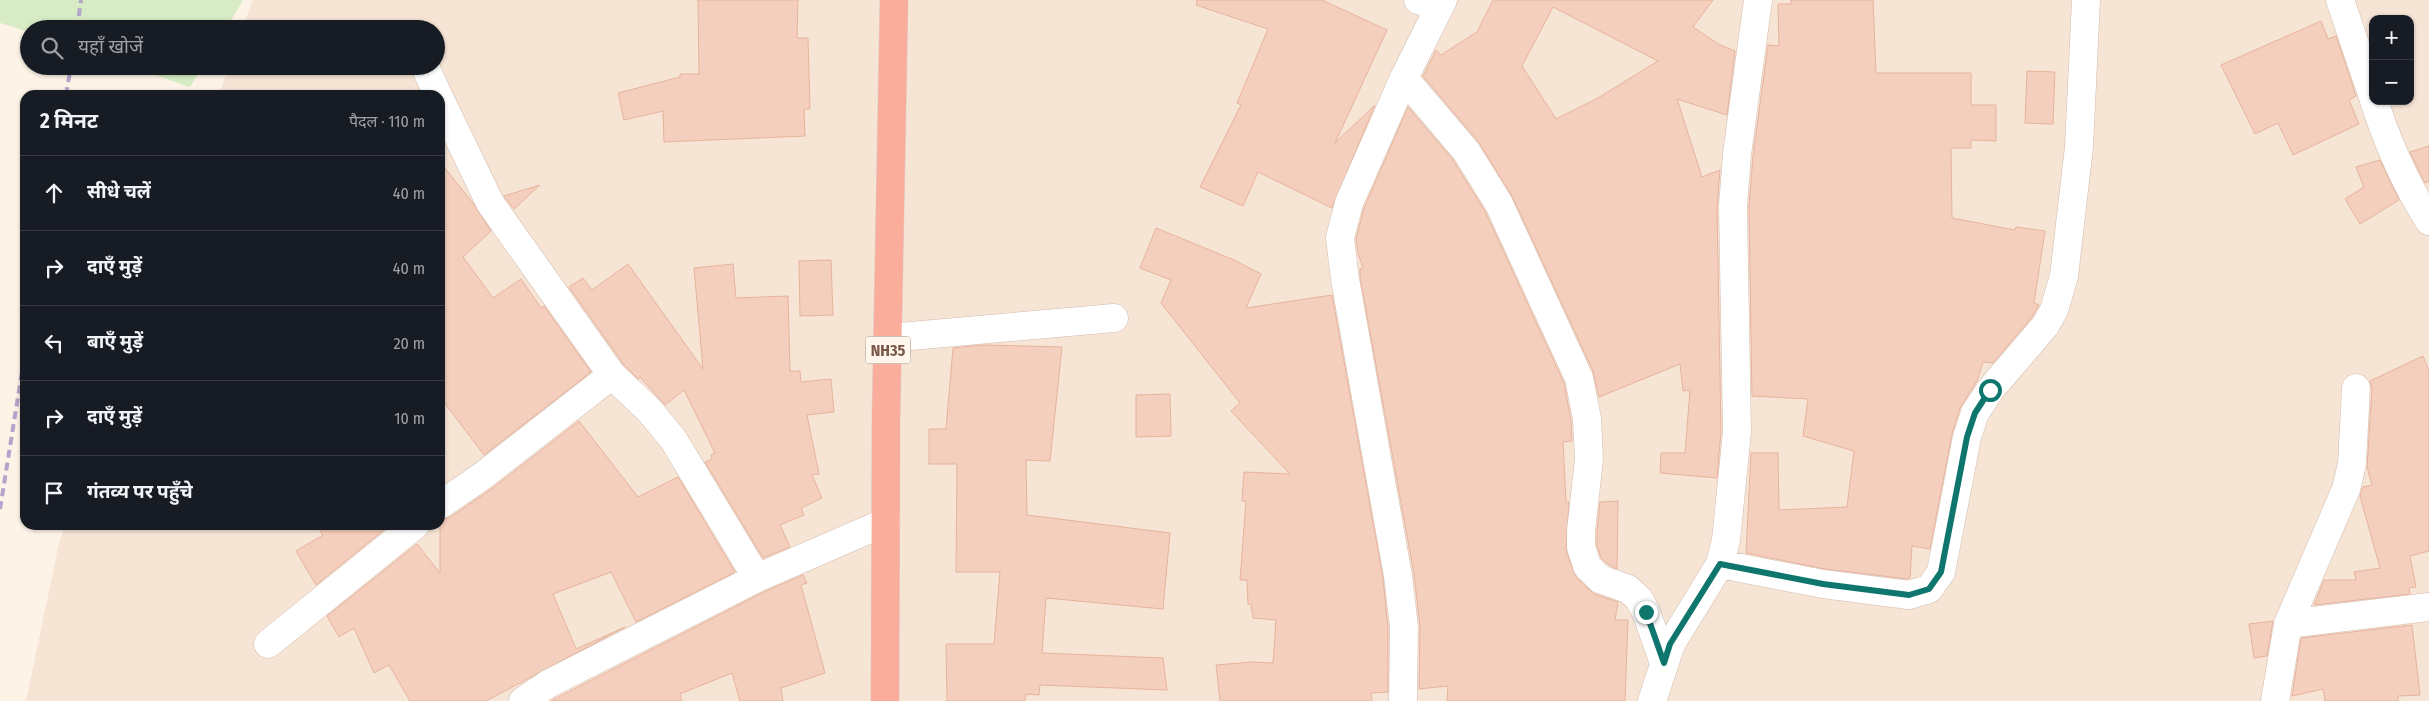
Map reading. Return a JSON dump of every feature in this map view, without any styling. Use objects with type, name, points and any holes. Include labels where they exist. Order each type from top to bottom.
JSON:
[{"type":"highway","name":"NH35","points":[[885,701],[888,338],[894,0]]},
{"type":"street","points":[[1652,701],[1670,644],[1720,564],[1726,540],[1737,432],[1733,206],[1737,154],[1758,0]]},
{"type":"street","points":[[1720,564],[1823,584],[1909,595],[1929,589],[1941,572],[1967,437],[1975,413],[1990,390],[2045,326],[2054,310],[2064,276],[2079,148],[2086,0]]},
{"type":"street","points":[[2340,0],[2369,85]]},
{"type":"street","points":[[1403,701],[1404,627],[1398,576],[1345,279],[1340,238],[1349,203],[1404,78],[1433,2]]},
{"type":"street","points":[[429,75],[436,90]]},
{"type":"street","points":[[1404,78],[1466,151],[1499,204],[1579,378],[1587,419],[1590,459],[1581,531],[1581,547],[1588,566],[1600,579],[1628,589],[1639,599],[1646,612],[1664,663]]},
{"type":"street","points":[[2375,105],[2390,150],[2415,199],[2429,221]]},
{"type":"street","points":[[445,109],[490,203],[612,375],[649,410],[673,439],[757,578]]},
{"type":"street","points":[[888,338],[1114,318]]},
{"type":"street","points":[[445,501],[612,375]]},
{"type":"street","points":[[2275,701],[2288,624],[2346,489],[2352,464],[2356,388]]},
{"type":"street","points":[[523,701],[548,684],[757,578],[886,522]]},
{"type":"street","points":[[268,644],[409,530]]},
{"type":"street","points":[[2288,624],[2429,607]]},
{"type":"shaded area","points":[[253,0],[2429,0],[2429,701],[26,701],[63,530],[445,530],[445,90],[221,90],[226,75],[445,75],[445,20],[245,20]]},
{"type":"green space","points":[[0,0],[243,0],[231,20],[20,20],[20,29],[0,23]]},
{"type":"green space","points":[[155,75],[197,75],[190,87]]},
{"type":"building","points":[[698,0],[798,0],[797,38],[808,38],[810,109],[804,109],[805,136],[664,142],[663,111],[624,120],[618,93],[680,77],[680,74],[699,74]]},
{"type":"building","points":[[1197,0],[1322,0],[1387,30],[1335,143],[1375,105],[1332,208],[1258,172],[1243,206],[1200,187],[1241,105],[1237,103],[1268,29],[1196,5]]},
{"type":"building","points":[[1493,0],[1713,0],[1693,27],[1720,45],[1735,51],[1727,115],[1677,99],[1702,177],[1720,170],[1717,206],[1721,431],[1717,478],[1660,473],[1661,453],[1685,453],[1690,390],[1683,391],[1680,364],[1599,397],[1593,371],[1512,196],[1478,141],[1423,76],[1436,50],[1441,55],[1477,32]],"holes":[[[1553,7],[1658,61],[1598,98],[1556,119],[1522,66]]]},
{"type":"building","points":[[1791,0],[1873,0],[1876,73],[1971,73],[1971,105],[1996,105],[1996,141],[1971,140],[1971,148],[1951,148],[1952,218],[2015,230],[2016,227],[2045,231],[2034,303],[2039,305],[2032,317],[1993,363],[1983,362],[1977,381],[1960,408],[1952,434],[1930,549],[1912,546],[1910,578],[1908,579],[1825,569],[1746,553],[1751,453],[1778,453],[1779,510],[1847,507],[1854,451],[1803,436],[1808,399],[1752,396],[1749,206],[1753,156],[1768,45],[1779,46],[1778,4],[1791,4]]},
{"type":"building","points":[[2321,21],[2328,39],[2336,36],[2356,96],[2349,100],[2359,124],[2293,155],[2278,123],[2255,134],[2221,65]]},
{"type":"building","points":[[2027,71],[2055,72],[2053,124],[2025,123]]},
{"type":"building","points":[[1408,107],[1453,160],[1485,211],[1564,383],[1571,421],[1572,441],[1563,442],[1566,502],[1569,502],[1566,551],[1576,577],[1594,594],[1618,602],[1615,620],[1628,620],[1625,701],[1447,701],[1448,686],[1419,689],[1420,627],[1414,574],[1360,277],[1360,269],[1363,268],[1356,239],[1364,208]]},
{"type":"building","points":[[2429,146],[2429,181],[2425,183],[2410,152]]},
{"type":"building","points":[[2380,160],[2399,200],[2360,224],[2345,199],[2364,187],[2356,167]]},
{"type":"building","points":[[445,168],[473,203],[491,231],[463,257],[493,298],[521,279],[541,308],[544,306],[591,372],[484,455],[445,404]]},
{"type":"building","points":[[540,185],[514,209],[504,196]]},
{"type":"building","points":[[1156,228],[1234,260],[1261,274],[1246,308],[1332,295],[1383,578],[1388,628],[1388,692],[1371,693],[1372,701],[1220,701],[1216,665],[1252,662],[1273,663],[1276,620],[1253,618],[1251,604],[1248,604],[1247,580],[1240,580],[1246,501],[1242,501],[1244,472],[1290,474],[1231,411],[1240,403],[1161,303],[1171,280],[1140,268]]},
{"type":"building","points":[[831,260],[833,315],[800,316],[799,261]]},
{"type":"building","points":[[628,264],[703,369],[694,268],[733,264],[736,298],[788,296],[790,371],[800,371],[801,382],[831,379],[834,412],[807,415],[819,474],[812,475],[822,498],[801,508],[804,515],[780,525],[790,547],[763,558],[705,462],[712,459],[711,455],[715,453],[684,390],[665,405],[640,377],[638,379],[624,365],[569,287],[583,278],[592,290]]},
{"type":"building","points":[[984,345],[1062,347],[1050,461],[1026,460],[1027,515],[1170,533],[1163,609],[1046,598],[1042,653],[1163,658],[1167,690],[1040,685],[1039,695],[1026,694],[1025,701],[947,701],[946,644],[994,644],[1000,572],[956,572],[957,464],[929,464],[929,429],[946,429],[953,348]]},
{"type":"building","points":[[2423,356],[2429,371],[2429,551],[2410,556],[2416,587],[2409,588],[2410,594],[2314,605],[2324,580],[2356,580],[2354,572],[2380,568],[2360,496],[2363,487],[2372,485],[2367,467],[2372,389],[2370,381]]},
{"type":"building","points":[[1170,394],[1171,436],[1136,437],[1136,395]]},
{"type":"building","points":[[579,421],[638,497],[678,477],[735,572],[636,622],[611,572],[553,594],[576,649],[625,627],[486,701],[410,701],[389,665],[374,673],[354,628],[339,637],[327,616],[417,544],[440,573],[440,530],[445,530],[445,519],[490,490]]},
{"type":"building","points":[[1618,501],[1617,569],[1601,558],[1597,545],[1597,532],[1600,502]]},
{"type":"building","points":[[320,530],[384,530],[316,585],[296,551],[323,535]]},
{"type":"building","points":[[803,575],[807,583],[801,585],[825,673],[781,688],[783,701],[740,701],[732,673],[680,694],[682,701],[551,701],[764,592]]},
{"type":"building","points":[[2273,621],[2267,656],[2254,658],[2249,624]]},
{"type":"building","points":[[2412,625],[2420,695],[2398,696],[2398,701],[2325,701],[2323,689],[2292,696],[2301,638]]},
{"type":"railway","points":[[78,20],[81,0]]},
{"type":"railway","points":[[67,90],[69,75]]},
{"type":"railway","points":[[0,509],[20,384]]},
{"type":"route","points":[[1646,612],[1664,663],[1670,644],[1706,590],[1720,564],[1823,584],[1909,595],[1929,589],[1941,572],[1967,437],[1975,413],[1990,390]]}]
